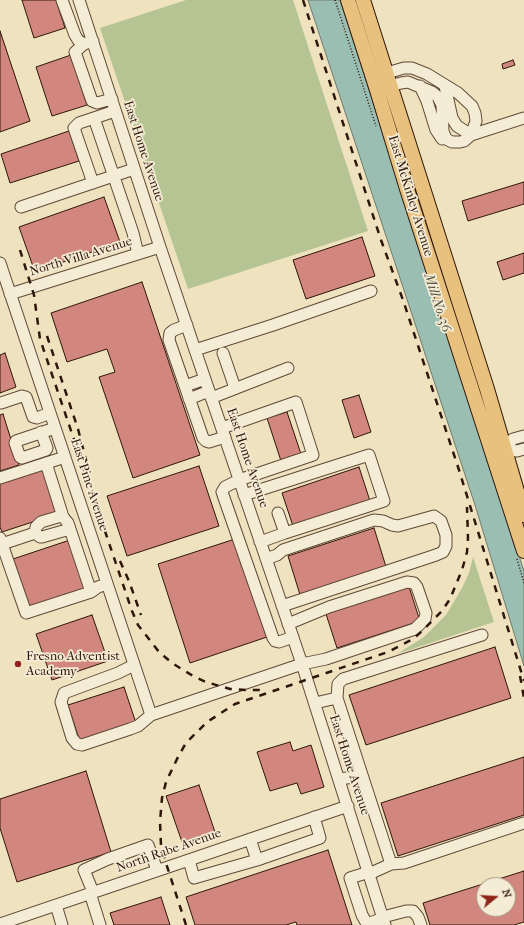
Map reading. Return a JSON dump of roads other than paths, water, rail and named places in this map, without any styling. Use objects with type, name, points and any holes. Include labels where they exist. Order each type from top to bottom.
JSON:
[{"type":"main road","name":"East McKinley Avenue","points":[[348,0],[382,82],[449,272],[487,389],[498,450],[524,551]]},
{"type":"main road","name":"East McKinley Avenue","points":[[363,0],[407,189],[439,288],[498,450],[524,515]]},
{"type":"main road","points":[[407,189],[426,224],[440,265],[445,271],[449,272]]},
{"type":"main road","points":[[439,288],[446,288],[450,294],[467,346],[487,389]]},
{"type":"street","points":[[62,0],[78,40],[88,42]]},
{"type":"street","points":[[67,13],[80,4]]},
{"type":"street","name":"East Home Avenue","points":[[80,4],[88,42],[112,99],[160,247],[315,703],[384,921]]},
{"type":"street","points":[[88,42],[75,52],[92,101],[97,103],[112,99]]},
{"type":"street","points":[[382,82],[404,68],[416,69],[458,93],[472,106],[475,113],[476,121],[471,135]]},
{"type":"street","points":[[416,69],[416,84],[438,135],[445,141],[464,141],[471,135],[524,118]]},
{"type":"street","points":[[382,82],[405,82],[416,84],[432,92],[438,97],[443,108],[444,136],[449,140],[456,142]]},
{"type":"street","points":[[432,92],[441,83]]},
{"type":"street","points":[[441,83],[452,118],[457,126],[471,135]]},
{"type":"street","points":[[92,183],[74,128],[78,123],[115,111]]},
{"type":"street","points":[[94,118],[133,233],[138,254]]},
{"type":"street","points":[[21,207],[134,169]]},
{"type":"street","name":"North Villa Avenue","points":[[10,294],[160,247]]},
{"type":"street","name":"East Pine Avenue","points":[[0,263],[151,715]]},
{"type":"street","points":[[195,350],[274,325],[371,291]]},
{"type":"street","points":[[187,325],[174,330],[169,336],[169,340],[203,438],[206,441],[213,441],[223,432],[296,402],[313,455],[239,480],[224,488],[223,494],[274,641],[279,642],[293,637]]},
{"type":"street","points":[[223,353],[235,388]]},
{"type":"street","points":[[189,398],[235,388],[288,368]]},
{"type":"street","points":[[185,386],[205,379]]},
{"type":"street","points":[[1,403],[22,396],[26,397],[33,417],[37,418],[50,413]]},
{"type":"street","points":[[28,402],[44,396]]},
{"type":"street","points":[[41,432],[55,428]]},
{"type":"street","points":[[498,450],[513,439],[524,436]]},
{"type":"street","points":[[498,450],[517,451],[524,449]]},
{"type":"street","points":[[244,495],[369,455],[384,501],[260,542]]},
{"type":"street","points":[[0,478],[65,457]]},
{"type":"street","points":[[46,463],[91,592]]},
{"type":"street","points":[[278,513],[285,533]]},
{"type":"street","points":[[266,559],[277,555],[283,550],[374,520],[383,521],[398,526],[434,516],[441,521],[446,535],[446,546],[443,552],[282,606]]},
{"type":"street","points":[[85,517],[67,523],[42,537],[35,533],[1,541],[26,613],[91,592],[98,587],[107,584]]},
{"type":"street","points":[[134,665],[114,675],[64,694],[61,702],[72,738],[77,744],[82,745],[138,726],[151,715],[302,664],[326,658],[415,629],[425,619],[426,613],[417,587],[414,583],[408,582],[329,607],[288,624]]},
{"type":"street","points":[[391,864],[337,698],[338,684],[343,679],[482,635]]},
{"type":"street","points":[[315,703],[337,698]]},
{"type":"street","points":[[339,779],[362,776]]},
{"type":"street","name":"North Rabe Avenue","points":[[1,920],[56,905],[348,806]]},
{"type":"street","points":[[189,860],[194,878],[257,860],[320,838],[314,818]]},
{"type":"street","points":[[421,925],[418,917],[413,911],[406,911],[384,921],[381,919],[367,924],[362,915],[350,878],[369,873],[391,864],[404,863],[524,823]]},
{"type":"street","points":[[250,839],[257,860]]},
{"type":"street","points":[[100,925],[84,870],[108,859],[148,845],[157,870]]},
{"type":"street","points":[[56,905],[62,925]]},
{"type":"water","name":"Mill No. 36","points":[[308,0],[340,0],[524,571],[524,666],[475,505]]},
{"type":"railway","points":[[303,0],[381,240],[403,300],[459,470],[524,681]]},
{"type":"railway","points":[[20,250],[34,295],[40,339],[138,625],[159,652],[172,663],[193,676],[206,682],[230,689],[264,690]]},
{"type":"railway","points":[[47,336],[78,429],[87,464]]},
{"type":"railway","points":[[186,925],[161,845],[160,822],[162,798],[166,782],[186,743],[207,722],[235,704],[388,652],[413,639],[442,611],[450,599],[462,570],[467,552],[467,507]]},
{"type":"railway","points":[[120,561],[141,615]]},
{"type":"railway","points":[[520,676],[524,698]]},
{"type":"place","name":"Fresno Adventist Academy","points":[[18,664]]}]
